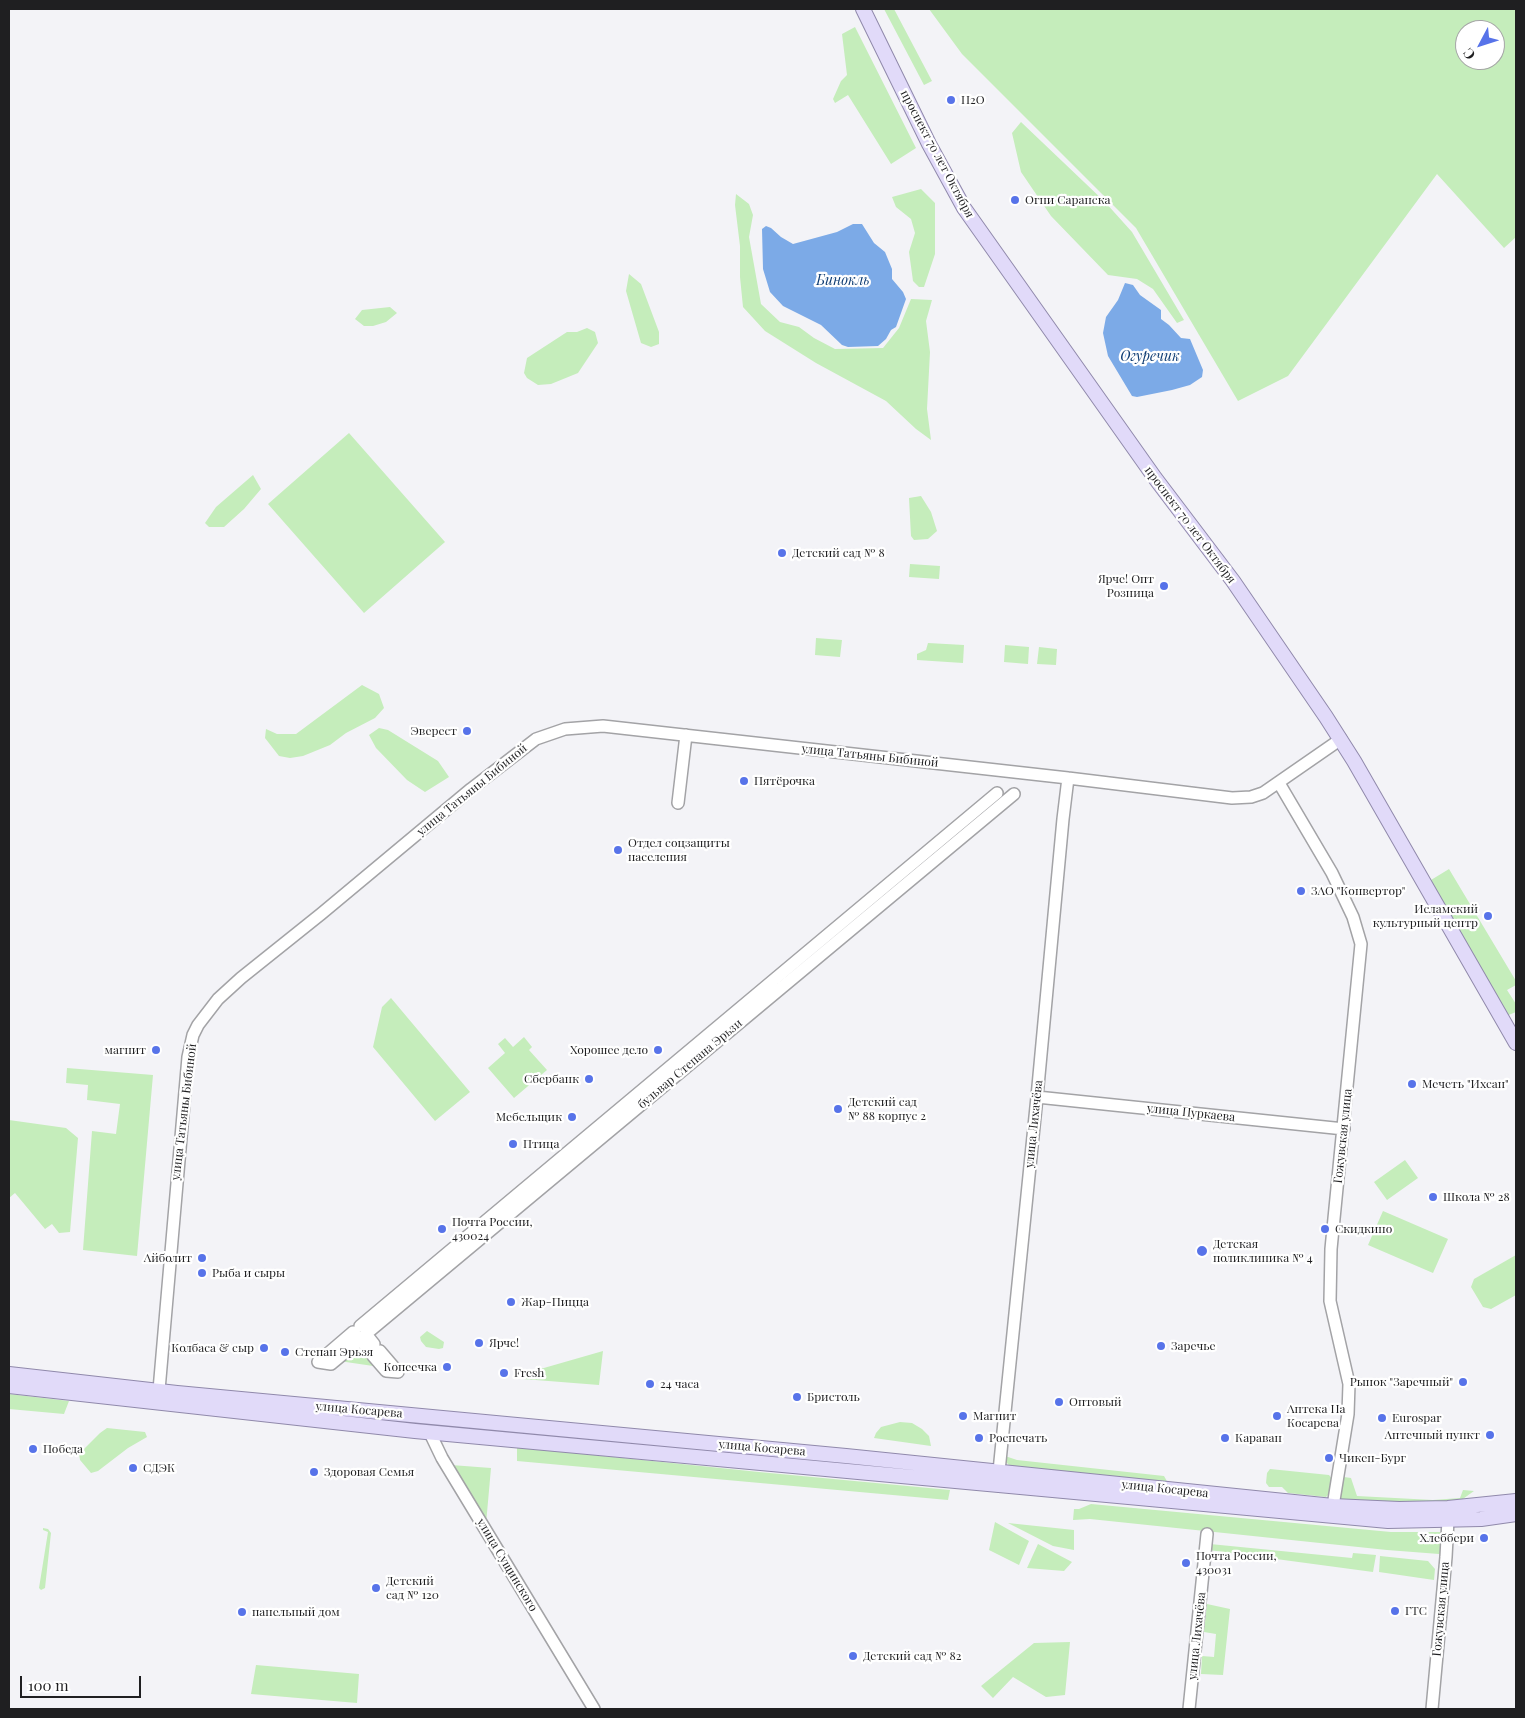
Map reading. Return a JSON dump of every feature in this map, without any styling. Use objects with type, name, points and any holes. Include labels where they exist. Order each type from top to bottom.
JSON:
[{"type":"main road","name":"проспект 70 лет Октября","points":[[863,9],[952,188],[975,226],[1155,478],[1233,581],[1341,739],[1516,1042]]},
{"type":"main road","name":"улица Косарева","points":[[9,1374],[430,1432],[1334,1506],[1399,1509],[1482,1519],[1516,1514]]},
{"type":"main road","name":"улица Косарева","points":[[9,1386],[432,1417],[1388,1521],[1448,1514],[1516,1501]]},
{"type":"main road","points":[[430,1432],[432,1417]]},
{"type":"street","name":"улица Татьяны Бибиной","points":[[158,1396],[188,1057],[193,1035],[208,1010],[241,978],[471,789],[536,739],[565,729],[603,726],[1232,798],[1251,797],[1263,793],[1341,739]]},
{"type":"street","points":[[678,803],[686,735]]},
{"type":"street","name":"улица Лихачёва","points":[[998,1478],[1068,778]]},
{"type":"street","name":"Гожувская улица","points":[[1279,783],[1332,873],[1353,917],[1361,944],[1331,1249],[1330,1302],[1349,1384],[1348,1414],[1334,1506]]},
{"type":"street","name":"бульвар Степана Эрьзи","points":[[997,793],[362,1333],[1014,794]]},
{"type":"street","name":"улица Пуркаева","points":[[1037,1097],[1344,1129]]},
{"type":"street","name":"улица Сущинского","points":[[430,1432],[442,1458],[594,1709]]},
{"type":"street","name":"Гожувская улица","points":[[1432,1709],[1446,1557],[1448,1514]]},
{"type":"street","name":"улица Лихачёва","points":[[1189,1709],[1208,1534]]},
{"type":"green space","points":[[884,9],[894,9],[932,81],[924,85]]},
{"type":"green space","points":[[929,9],[1516,9],[1516,237],[1504,248],[1437,174],[1288,376],[1238,401],[1136,228],[962,54]]},
{"type":"green space","points":[[855,27],[916,148],[891,164],[848,95],[835,103],[833,99],[841,81],[847,75],[842,34]]},
{"type":"green space","points":[[1021,122],[1105,202],[1132,232],[1184,320],[1177,323],[1153,289],[1137,279],[1108,275],[1051,216],[1021,172],[1012,133]]},
{"type":"green space","points":[[921,189],[935,203],[935,254],[924,287],[919,287],[913,281],[909,252],[915,233],[911,219],[896,207],[892,197]]},
{"type":"green space","points":[[736,194],[749,204],[753,215],[749,237],[761,304],[780,322],[799,327],[814,338],[835,349],[883,348],[899,328],[911,299],[932,300],[926,321],[930,352],[927,409],[931,440],[916,429],[886,401],[816,363],[765,331],[743,307],[740,277],[740,246],[735,205]]},
{"type":"green space","points":[[629,274],[641,284],[659,332],[659,344],[651,347],[641,343],[626,291]]},
{"type":"green space","points":[[390,307],[397,313],[386,322],[373,326],[364,326],[355,319],[362,310]]},
{"type":"green space","points":[[587,328],[595,332],[598,343],[578,373],[551,384],[538,385],[527,378],[524,373],[527,358],[567,332],[577,332]]},
{"type":"green space","points":[[349,433],[445,542],[364,613],[268,504]]},
{"type":"green space","points":[[253,475],[261,489],[244,509],[224,527],[209,527],[205,523],[216,507]]},
{"type":"green space","points":[[921,496],[931,512],[937,531],[928,539],[914,540],[911,536],[909,498]]},
{"type":"green space","points":[[910,564],[940,566],[939,579],[909,577]]},
{"type":"green space","points":[[816,638],[842,640],[840,657],[815,655]]},
{"type":"green space","points":[[928,643],[964,645],[963,663],[917,660],[917,654],[926,650]]},
{"type":"green space","points":[[1005,645],[1029,647],[1028,664],[1004,662]]},
{"type":"green space","points":[[1039,647],[1057,649],[1056,665],[1037,664]]},
{"type":"green space","points":[[362,685],[379,694],[384,708],[375,718],[346,733],[330,745],[303,756],[290,758],[279,756],[265,738],[266,729],[277,734],[296,734]]},
{"type":"green space","points":[[379,728],[388,730],[438,761],[449,777],[425,792],[407,780],[376,748],[369,735]]},
{"type":"green space","points":[[1449,869],[1516,981],[1516,985],[1507,990],[1516,1004],[1516,1012],[1506,1016],[1431,880]]},
{"type":"green space","points":[[391,998],[470,1092],[435,1121],[373,1047],[382,1007]]},
{"type":"green space","points":[[524,1037],[532,1047],[529,1050],[547,1070],[514,1098],[488,1068],[505,1053],[498,1044],[505,1038],[513,1047]]},
{"type":"green space","points":[[67,1068],[153,1075],[137,1256],[83,1250],[92,1131],[116,1134],[120,1104],[87,1100],[88,1085],[66,1083]]},
{"type":"green space","points":[[9,1120],[66,1128],[78,1138],[70,1232],[59,1233],[52,1224],[45,1229],[15,1193],[9,1198]]},
{"type":"green space","points":[[1405,1160],[1418,1178],[1387,1200],[1374,1182]]},
{"type":"green space","points":[[1383,1211],[1448,1239],[1433,1273],[1368,1245]]},
{"type":"green space","points":[[1516,1255],[1516,1295],[1491,1309],[1483,1307],[1471,1287],[1474,1279]]},
{"type":"green space","points":[[427,1331],[444,1342],[443,1348],[426,1347],[420,1337]]},
{"type":"green space","points":[[359,1344],[380,1367],[339,1361]]},
{"type":"green space","points":[[603,1351],[599,1385],[523,1379],[523,1374]]},
{"type":"green space","points":[[9,1394],[69,1401],[64,1414],[9,1409]]},
{"type":"green space","points":[[900,1422],[912,1423],[922,1429],[929,1436],[931,1446],[874,1438],[881,1427]]},
{"type":"green space","points":[[107,1428],[145,1432],[147,1437],[128,1448],[98,1471],[91,1473],[80,1460],[79,1454]]},
{"type":"green space","points":[[517,1447],[950,1490],[948,1500],[517,1461]]},
{"type":"green space","points":[[1005,1456],[1017,1460],[1164,1476],[1168,1483],[1010,1466]]},
{"type":"green space","points":[[451,1465],[491,1468],[486,1524]]},
{"type":"green space","points":[[1270,1469],[1329,1475],[1332,1479],[1330,1493],[1326,1497],[1288,1493],[1282,1487],[1269,1487],[1266,1483],[1267,1473]]},
{"type":"green space","points":[[1344,1477],[1351,1478],[1357,1496],[1433,1500],[1460,1498],[1463,1490],[1474,1491],[1460,1501],[1429,1503],[1342,1499],[1339,1497],[1341,1481]]},
{"type":"green space","points":[[1091,1504],[1391,1532],[1440,1532],[1444,1538],[1443,1550],[1439,1554],[1387,1550],[1090,1519],[1073,1520],[1074,1509]]},
{"type":"green space","points":[[995,1522],[1029,1541],[1019,1565],[989,1550]]},
{"type":"green space","points":[[1008,1523],[1074,1530],[1074,1550],[1053,1546]]},
{"type":"green space","points":[[43,1528],[48,1529],[51,1533],[45,1588],[41,1590],[39,1588],[48,1532],[43,1530]]},
{"type":"green space","points":[[1038,1544],[1072,1562],[1064,1571],[1027,1568]]},
{"type":"green space","points":[[1210,1544],[1352,1558],[1353,1553],[1376,1555],[1373,1572],[1209,1550]]},
{"type":"green space","points":[[1380,1556],[1428,1561],[1435,1569],[1434,1580],[1379,1572]]},
{"type":"green space","points":[[1207,1604],[1230,1609],[1223,1675],[1201,1674],[1202,1656],[1214,1657],[1216,1634],[1204,1632]]},
{"type":"green space","points":[[1070,1642],[1065,1695],[1046,1697],[1013,1677],[993,1698],[981,1686],[1034,1643]]},
{"type":"green space","points":[[256,1665],[359,1674],[357,1703],[251,1694]]},
{"type":"water","name":"Бинокль","points":[[853,224],[862,224],[874,243],[885,252],[892,269],[892,279],[903,292],[906,299],[896,327],[891,330],[886,339],[878,346],[848,347],[842,345],[821,325],[783,306],[770,292],[763,269],[762,229],[766,226],[793,244],[837,232]]},
{"type":"water","name":"Огуречик","points":[[1125,283],[1133,285],[1140,295],[1161,310],[1161,319],[1181,338],[1190,339],[1203,370],[1202,377],[1190,385],[1172,390],[1137,397],[1132,396],[1108,356],[1103,333],[1106,317],[1118,300]]},
{"type":"place","name":"H2O","points":[[951,100]]},
{"type":"place","name":"Огни Саранска","points":[[1015,200]]},
{"type":"place","name":"Детский сад № 8","points":[[782,553]]},
{"type":"place","name":"Ярче! Опт Розница","points":[[1164,586]]},
{"type":"place","name":"Эверест","points":[[467,731]]},
{"type":"place","name":"Пятёрочка","points":[[744,781]]},
{"type":"place","name":"Отдел соцзащиты населения","points":[[618,850]]},
{"type":"place","name":"ЗАО \"Конвертор\"","points":[[1301,891]]},
{"type":"place","name":"Исламский культурный центр","points":[[1488,916]]},
{"type":"place","name":"магнит","points":[[156,1050]]},
{"type":"place","name":"Хорошее дело","points":[[658,1050]]},
{"type":"place","name":"Сбербанк","points":[[589,1079]]},
{"type":"place","name":"Мечеть \"Ихсан\"","points":[[1412,1084]]},
{"type":"place","name":"Детский сад № 88 корпус 2","points":[[838,1109]]},
{"type":"place","name":"Мебельщик","points":[[572,1117]]},
{"type":"place","name":"Птица","points":[[513,1144]]},
{"type":"place","name":"Школа № 28","points":[[1433,1197]]},
{"type":"place","name":"Почта России, 430024","points":[[442,1229]]},
{"type":"place","name":"Скидкино","points":[[1325,1229]]},
{"type":"place","name":"Детская поликлиника № 4","points":[[1202,1251]]},
{"type":"place","name":"Айболит","points":[[202,1258]]},
{"type":"place","name":"Рыба и сыры","points":[[202,1273]]},
{"type":"place","name":"Жар-Пицца","points":[[511,1302]]},
{"type":"place","name":"Ярче!","points":[[479,1343]]},
{"type":"place","name":"Заречье","points":[[1161,1346]]},
{"type":"place","name":"Колбаса & сыр","points":[[264,1348]]},
{"type":"place","name":"Степан Эрьзя","points":[[285,1352]]},
{"type":"place","name":"Копеечка","points":[[447,1367]]},
{"type":"place","name":"Fresh","points":[[504,1373]]},
{"type":"place","name":"Рынок \"Заречный\"","points":[[1463,1382]]},
{"type":"place","name":"24 часа","points":[[650,1384]]},
{"type":"place","name":"Бристоль","points":[[797,1397]]},
{"type":"place","name":"Оптовый","points":[[1059,1402]]},
{"type":"place","name":"Магнит","points":[[963,1416]]},
{"type":"place","name":"Аптека На Косарева","points":[[1277,1416]]},
{"type":"place","name":"Eurospar","points":[[1382,1418]]},
{"type":"place","name":"Аптечный пункт","points":[[1490,1435]]},
{"type":"place","name":"Роспечать","points":[[979,1438]]},
{"type":"place","name":"Караван","points":[[1225,1438]]},
{"type":"place","name":"Победа","points":[[33,1449]]},
{"type":"place","name":"Чикен-Бург","points":[[1329,1458]]},
{"type":"place","name":"СДЭК","points":[[133,1468]]},
{"type":"place","name":"Здоровая Семья","points":[[314,1472]]},
{"type":"place","name":"Хлеббери","points":[[1484,1538]]},
{"type":"place","name":"Почта России, 430031","points":[[1186,1563]]},
{"type":"place","name":"Детский сад № 120","points":[[376,1588]]},
{"type":"place","name":"ГТС","points":[[1395,1611]]},
{"type":"place","name":"панельный дом","points":[[242,1612]]},
{"type":"place","name":"Детский сад № 82","points":[[853,1656]]}]
